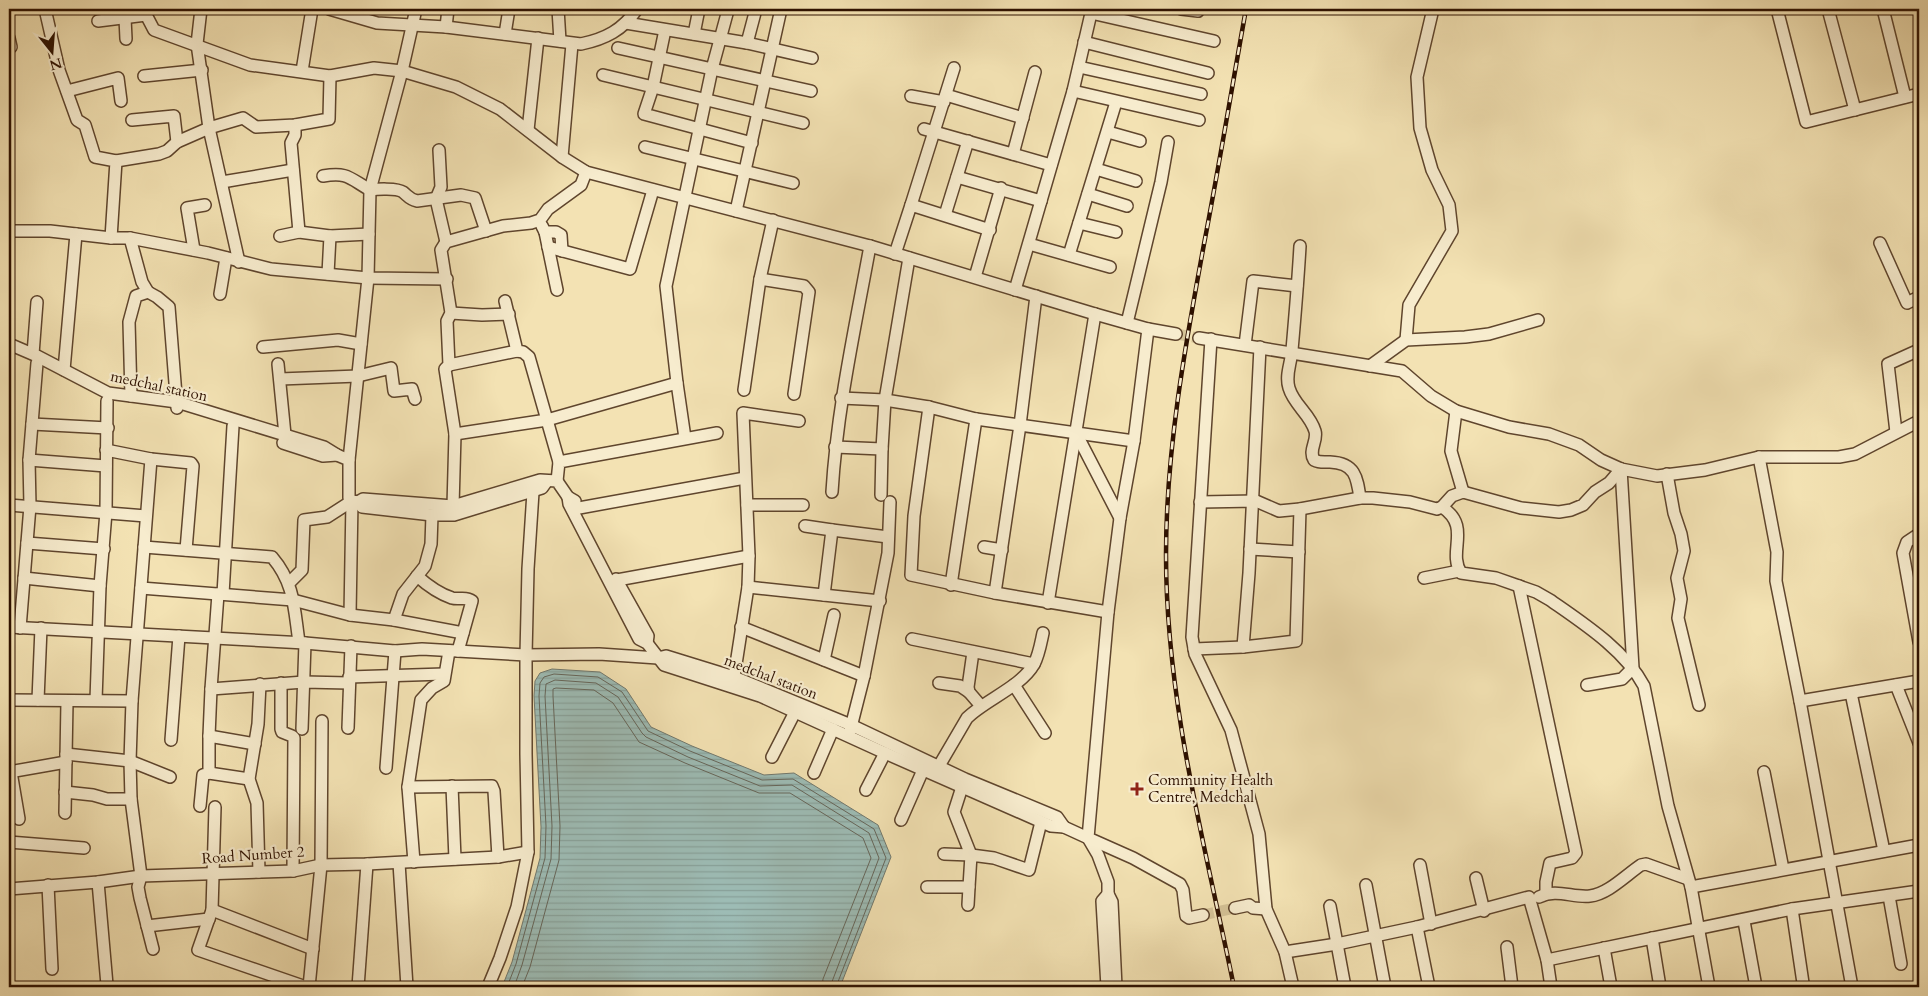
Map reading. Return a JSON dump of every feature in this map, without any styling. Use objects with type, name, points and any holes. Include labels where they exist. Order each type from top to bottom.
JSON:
[{"type":"street","points":[[45,9],[59,70],[77,120],[84,125],[95,157],[116,161],[159,154],[167,151],[177,142],[209,128],[242,118],[256,127],[295,125],[329,119],[330,76]]},
{"type":"street","points":[[201,9],[197,44],[209,128],[239,262]]},
{"type":"street","points":[[302,71],[312,9]]},
{"type":"street","points":[[329,9],[377,23],[446,27],[572,44],[582,44],[603,38],[626,23],[637,9]]},
{"type":"street","points":[[416,9],[402,72],[370,190],[368,278],[349,460],[349,498],[362,507],[432,515],[454,515],[542,488],[552,482],[559,462],[529,358],[523,352],[518,351],[449,365],[445,368],[455,434],[453,506]]},
{"type":"street","points":[[446,27],[448,9]]},
{"type":"street","points":[[505,34],[509,9]]},
{"type":"street","points":[[558,9],[560,41]]},
{"type":"street","points":[[694,34],[699,9]]},
{"type":"street","points":[[747,43],[756,9]]},
{"type":"street","points":[[736,211],[781,9]]},
{"type":"street","points":[[1181,9],[1198,11],[1199,9]]},
{"type":"street","points":[[1406,340],[1409,305],[1452,231],[1449,205],[1432,170],[1420,128],[1417,77],[1434,9]]},
{"type":"street","points":[[1778,9],[1806,122],[1919,94]]},
{"type":"street","points":[[1828,9],[1855,110]]},
{"type":"street","points":[[1883,9],[1906,97]]},
{"type":"street","points":[[685,438],[666,286],[712,69],[728,10]]},
{"type":"street","points":[[1015,290],[1073,91],[1091,11],[1214,41]]},
{"type":"street","points":[[98,21],[125,18],[145,12],[154,30],[197,44],[250,65],[330,76],[374,68],[402,72],[456,87],[500,109],[562,157],[586,172],[870,246],[1095,314],[1148,329],[1176,334]]},
{"type":"street","points":[[125,18],[126,38]]},
{"type":"street","points":[[626,23],[747,43],[812,58]]},
{"type":"street","points":[[665,30],[653,86],[644,114],[752,143]]},
{"type":"street","points":[[528,130],[538,38]]},
{"type":"street","points":[[1084,42],[1208,73]]},
{"type":"street","points":[[562,157],[572,44]]},
{"type":"street","points":[[618,48],[811,91]]},
{"type":"street","points":[[1079,67],[1201,94]]},
{"type":"street","points":[[895,254],[911,205],[929,130],[945,99],[954,68]]},
{"type":"street","points":[[144,76],[202,70]]},
{"type":"street","points":[[1013,154],[1035,72]]},
{"type":"street","points":[[603,75],[803,123]]},
{"type":"street","points":[[67,91],[118,78],[121,101]]},
{"type":"street","points":[[1073,91],[1199,120]]},
{"type":"street","points":[[911,96],[945,99],[1023,118]]},
{"type":"street","points":[[1069,255],[1116,102]]},
{"type":"street","points":[[132,120],[174,116],[177,142]]},
{"type":"street","points":[[295,125],[295,135],[291,143],[300,232]]},
{"type":"street","points":[[929,130],[1051,165]]},
{"type":"street","points":[[1108,132],[1140,141]]},
{"type":"street","points":[[945,216],[968,141]]},
{"type":"street","points":[[1127,323],[1161,182],[1168,142]]},
{"type":"street","points":[[645,147],[793,183]]},
{"type":"street","points":[[439,150],[441,187],[436,199],[446,242]]},
{"type":"street","points":[[110,238],[116,161]]},
{"type":"street","points":[[222,182],[293,170]]},
{"type":"street","points":[[1096,170],[1136,181]]},
{"type":"street","points":[[449,365],[447,321],[451,314],[440,250],[446,242],[503,226],[531,223],[540,220],[548,209],[581,185],[586,172]]},
{"type":"street","points":[[323,176],[345,175],[370,190],[382,188],[398,190],[411,200],[461,195],[475,198],[486,231]]},
{"type":"street","points":[[957,177],[1001,188],[1041,201]]},
{"type":"street","points":[[975,278],[1001,188]]},
{"type":"street","points":[[548,247],[630,269],[653,190]]},
{"type":"street","points":[[1088,194],[1127,206]]},
{"type":"street","points":[[911,205],[990,230]]},
{"type":"street","points":[[194,250],[188,208],[205,206]]},
{"type":"street","points":[[540,220],[545,232],[557,290]]},
{"type":"street","points":[[744,390],[760,279],[773,220]]},
{"type":"street","points":[[1079,223],[1116,232]]},
{"type":"street","points":[[9,231],[50,231],[110,238],[130,238],[194,250],[271,269],[368,278],[446,279]]},
{"type":"street","points":[[280,236],[300,232],[330,236],[369,234]]},
{"type":"street","points":[[545,232],[556,232],[561,235],[562,251]]},
{"type":"street","points":[[64,370],[76,234]]},
{"type":"street","points":[[328,274],[330,236]]},
{"type":"street","points":[[130,238],[139,273],[148,292],[158,297],[169,307],[177,406]]},
{"type":"street","points":[[1880,243],[1907,302],[1919,297]]},
{"type":"street","points":[[1029,244],[1110,267]]},
{"type":"street","points":[[832,492],[841,398],[870,246]]},
{"type":"street","points":[[1300,246],[1292,353],[1287,378],[1292,396],[1315,429],[1316,438],[1312,457],[1320,463],[1341,464],[1353,471],[1357,477],[1360,498]]},
{"type":"street","points":[[220,294],[226,258]]},
{"type":"street","points":[[850,731],[864,676],[888,553],[882,449],[885,400],[909,258]]},
{"type":"street","points":[[760,279],[804,286],[809,292],[794,394]]},
{"type":"street","points":[[1245,345],[1253,281],[1297,286]]},
{"type":"street","points":[[132,396],[130,322],[136,296],[148,292]]},
{"type":"street","points":[[995,593],[1020,425],[1036,296]]},
{"type":"street","points":[[505,301],[518,351]]},
{"type":"street","points":[[15,628],[24,578],[30,506],[29,460],[37,302]]},
{"type":"street","points":[[451,314],[509,314]]},
{"type":"street","points":[[1048,603],[1095,314]]},
{"type":"street","points":[[1370,366],[1406,340],[1473,336],[1538,320]]},
{"type":"street","points":[[1116,987],[1112,902],[1108,894],[1108,882],[1098,856],[1088,838],[1108,612],[1120,518],[1134,441],[1148,329]]},
{"type":"street","points":[[1199,338],[1402,371],[1431,396],[1456,411],[1509,426],[1549,434],[1579,445],[1601,460],[1621,469],[1657,476],[1705,470],[1759,457],[1839,457],[1855,454],[1919,421]]},
{"type":"street","points":[[1211,339],[1192,637],[1195,654],[1231,730],[1260,834],[1266,909],[1284,952],[1293,987]]},
{"type":"street","points":[[263,348],[338,340],[361,344]]},
{"type":"street","name":"medchal station","points":[[9,344],[107,401],[177,406],[323,456],[337,455]]},
{"type":"street","points":[[1243,647],[1260,347]]},
{"type":"street","points":[[1896,432],[1888,364],[1919,350]]},
{"type":"street","name":"medchal station","points":[[9,352],[64,370],[108,393],[177,406],[285,436],[324,448],[349,460]]},
{"type":"street","points":[[278,364],[285,436]]},
{"type":"street","points":[[280,379],[358,376],[392,368],[394,391],[412,389],[415,398]]},
{"type":"street","points":[[455,434],[547,420],[677,383]]},
{"type":"street","points":[[841,398],[885,400],[928,407],[976,419],[1134,441]]},
{"type":"street","points":[[96,700],[100,586],[106,512],[107,401]]},
{"type":"street","points":[[928,407],[914,516],[910,575],[951,585],[1108,612]]},
{"type":"street","points":[[1456,411],[1451,450],[1463,492]]},
{"type":"street","points":[[734,677],[748,587],[749,556],[743,413],[799,421]]},
{"type":"street","points":[[951,585],[976,419]]},
{"type":"street","points":[[32,424],[108,428]]},
{"type":"street","points":[[208,773],[211,689],[215,638],[226,552],[233,426]]},
{"type":"street","points":[[559,462],[717,433]]},
{"type":"street","points":[[1076,433],[1120,518]]},
{"type":"street","points":[[835,447],[882,449]]},
{"type":"street","points":[[106,450],[151,459],[191,463],[193,466],[186,550]]},
{"type":"street","points":[[1759,457],[1777,552],[1776,581],[1800,701],[1852,987]]},
{"type":"street","points":[[151,459],[132,701],[130,761],[131,799],[141,876],[138,888],[153,949]]},
{"type":"street","points":[[29,460],[106,466]]},
{"type":"street","points":[[1200,502],[1256,501],[1279,511],[1360,498],[1410,502],[1437,509],[1442,507],[1452,496],[1463,492],[1521,508],[1559,512],[1583,505],[1595,492],[1609,483],[1621,469]]},
{"type":"street","points":[[1621,469],[1634,668]]},
{"type":"street","points":[[1667,474],[1674,514],[1681,534],[1684,551],[1677,578],[1681,599],[1678,618],[1699,706]]},
{"type":"street","points":[[579,508],[745,478]]},
{"type":"street","points":[[289,583],[302,570],[304,520],[327,517],[355,501],[364,499],[453,506],[540,480],[552,482],[575,501],[648,636],[646,643]]},
{"type":"street","points":[[488,987],[517,907],[528,852],[526,655],[528,569],[533,492]]},
{"type":"street","points":[[568,497],[569,504],[639,639],[646,643],[664,665],[760,696],[833,730],[850,731],[885,753],[932,770],[962,787],[1041,822],[1051,826],[1064,827],[1134,858],[1180,884],[1183,890],[1185,913],[1188,918],[1203,915]]},
{"type":"street","points":[[350,615],[355,501]]},
{"type":"street","points":[[9,505],[146,516]]},
{"type":"street","points":[[747,505],[803,505]]},
{"type":"street","points":[[1442,507],[1455,519],[1458,530],[1459,571]]},
{"type":"street","points":[[1194,648],[1243,647],[1296,641],[1300,509]]},
{"type":"street","points":[[394,620],[403,594],[425,566],[431,544],[432,515]]},
{"type":"street","points":[[806,526],[888,537]]},
{"type":"street","points":[[824,595],[832,530]]},
{"type":"street","points":[[1919,534],[1907,542],[1903,553],[1915,597],[1919,642]]},
{"type":"street","points":[[27,543],[104,549]]},
{"type":"street","points":[[144,547],[272,557],[283,569],[289,583],[302,642],[304,682],[302,730]]},
{"type":"street","points":[[984,547],[1002,550]]},
{"type":"street","points":[[1250,549],[1299,552]]},
{"type":"street","points":[[617,580],[749,556]]},
{"type":"street","points":[[1424,578],[1459,571],[1464,574],[1496,578],[1536,592],[1571,615],[1627,660],[1634,668],[1644,686],[1668,806],[1689,883],[1699,929],[1709,987]]},
{"type":"street","points":[[414,862],[408,787],[421,700],[432,688],[444,681],[444,674],[463,633],[472,601],[471,599],[454,598],[428,586],[418,576]]},
{"type":"street","points":[[24,578],[100,586]]},
{"type":"street","points":[[1518,586],[1576,853],[1572,858],[1550,863],[1546,882],[1546,894]]},
{"type":"street","points":[[748,587],[880,601]]},
{"type":"street","points":[[141,588],[293,600],[350,615],[394,620],[463,633]]},
{"type":"street","points":[[824,660],[834,615]]},
{"type":"street","points":[[741,627],[864,676]]},
{"type":"street","name":"medchal station","points":[[15,628],[302,642],[396,651],[422,649],[526,655],[599,654],[658,658],[666,656],[734,677],[932,770],[1057,817],[1064,827]]},
{"type":"street","points":[[38,700],[41,628]]},
{"type":"street","points":[[901,820],[967,718],[981,706],[1014,685],[1034,664],[1043,633]]},
{"type":"street","points":[[171,740],[179,636]]},
{"type":"street","points":[[912,639],[1034,664]]},
{"type":"street","points":[[348,728],[351,646]]},
{"type":"street","points":[[386,768],[396,651]]},
{"type":"street","points":[[969,692],[973,652]]},
{"type":"street","points":[[1587,685],[1622,679],[1634,668]]},
{"type":"street","points":[[211,689],[395,675],[444,674]]},
{"type":"street","points":[[1800,701],[1919,680]]},
{"type":"street","points":[[281,683],[281,729],[282,732],[294,738],[293,871]]},
{"type":"street","points":[[939,683],[960,686],[969,692],[981,706]]},
{"type":"street","points":[[259,872],[257,803],[249,779],[255,744],[260,684]]},
{"type":"street","points":[[1014,685],[1045,732]]},
{"type":"street","points":[[1896,685],[1919,743]]},
{"type":"street","points":[[1851,692],[1884,851]]},
{"type":"street","points":[[9,700],[67,702],[96,700],[132,701]]},
{"type":"street","points":[[65,813],[67,702]]},
{"type":"street","points":[[772,757],[795,712]]},
{"type":"street","points":[[216,807],[211,915],[198,950],[307,987],[313,949],[321,865],[322,721]]},
{"type":"street","points":[[814,773],[833,730]]},
{"type":"street","points":[[209,736],[255,744]]},
{"type":"street","points":[[866,790],[885,753]]},
{"type":"street","points":[[19,819],[10,772],[66,758],[130,761],[170,777]]},
{"type":"street","points":[[1764,772],[1783,869]]},
{"type":"street","points":[[200,806],[203,775],[208,773],[249,779]]},
{"type":"street","points":[[408,787],[488,785],[493,788],[498,857]]},
{"type":"street","points":[[452,786],[455,859]]},
{"type":"street","points":[[962,787],[954,812],[971,855],[968,905]]},
{"type":"street","points":[[65,792],[94,795],[107,799],[131,799]]},
{"type":"street","points":[[944,854],[994,858],[1029,870],[1041,822]]},
{"type":"street","points":[[9,842],[84,848]]},
{"type":"street","points":[[1531,902],[1546,894],[1559,892],[1590,896],[1610,887],[1641,865],[1646,864],[1689,883],[1783,869],[1919,844]]},
{"type":"street","name":"Road Number 2","points":[[9,889],[98,882],[141,876],[293,871],[321,865],[399,863],[498,857],[528,852]]},
{"type":"street","points":[[399,863],[407,987]]},
{"type":"street","points":[[358,987],[367,864]]},
{"type":"street","points":[[1420,865],[1431,924]]},
{"type":"street","points":[[1476,878],[1484,911]]},
{"type":"street","points":[[98,882],[107,985]]},
{"type":"street","points":[[48,885],[52,969]]},
{"type":"street","points":[[1366,885],[1385,987]]},
{"type":"street","points":[[927,887],[969,887]]},
{"type":"street","points":[[1547,960],[1744,921],[1792,909],[1919,891]]},
{"type":"street","points":[[1107,987],[1102,900],[1108,894]]},
{"type":"street","points":[[1235,908],[1249,905],[1257,897],[1264,896]]},
{"type":"street","points":[[1889,896],[1902,964]]},
{"type":"street","points":[[1284,952],[1337,944],[1431,924],[1484,911],[1529,897],[1547,960],[1551,987]]},
{"type":"street","points":[[1249,905],[1253,908],[1266,909]]},
{"type":"street","points":[[1330,906],[1345,987]]},
{"type":"street","points":[[1792,909],[1803,983]]},
{"type":"street","points":[[147,926],[211,915],[313,949]]},
{"type":"street","points":[[1744,921],[1756,987]]},
{"type":"street","points":[[1417,927],[1429,987]]},
{"type":"street","points":[[1652,938],[1660,987]]},
{"type":"street","points":[[1507,947],[1512,987]]},
{"type":"street","points":[[1604,948],[1611,987]]},
{"type":"water","points":[[552,669],[600,672],[626,689],[651,727],[764,775],[794,773],[878,825],[891,857],[840,987],[502,987],[512,962],[540,858],[541,827],[534,696],[535,681],[540,673]]},
{"type":"tunnel","points":[[1176,334],[1199,338]]},
{"type":"tunnel","points":[[1203,915],[1235,908]]},
{"type":"railway","points":[[1234,987],[1189,773],[1180,719],[1168,610],[1166,555],[1169,477],[1178,399],[1190,321],[1246,9]]},
{"type":"place","name":"Community Health Centre, Medchal","points":[[1137,789]]}]
